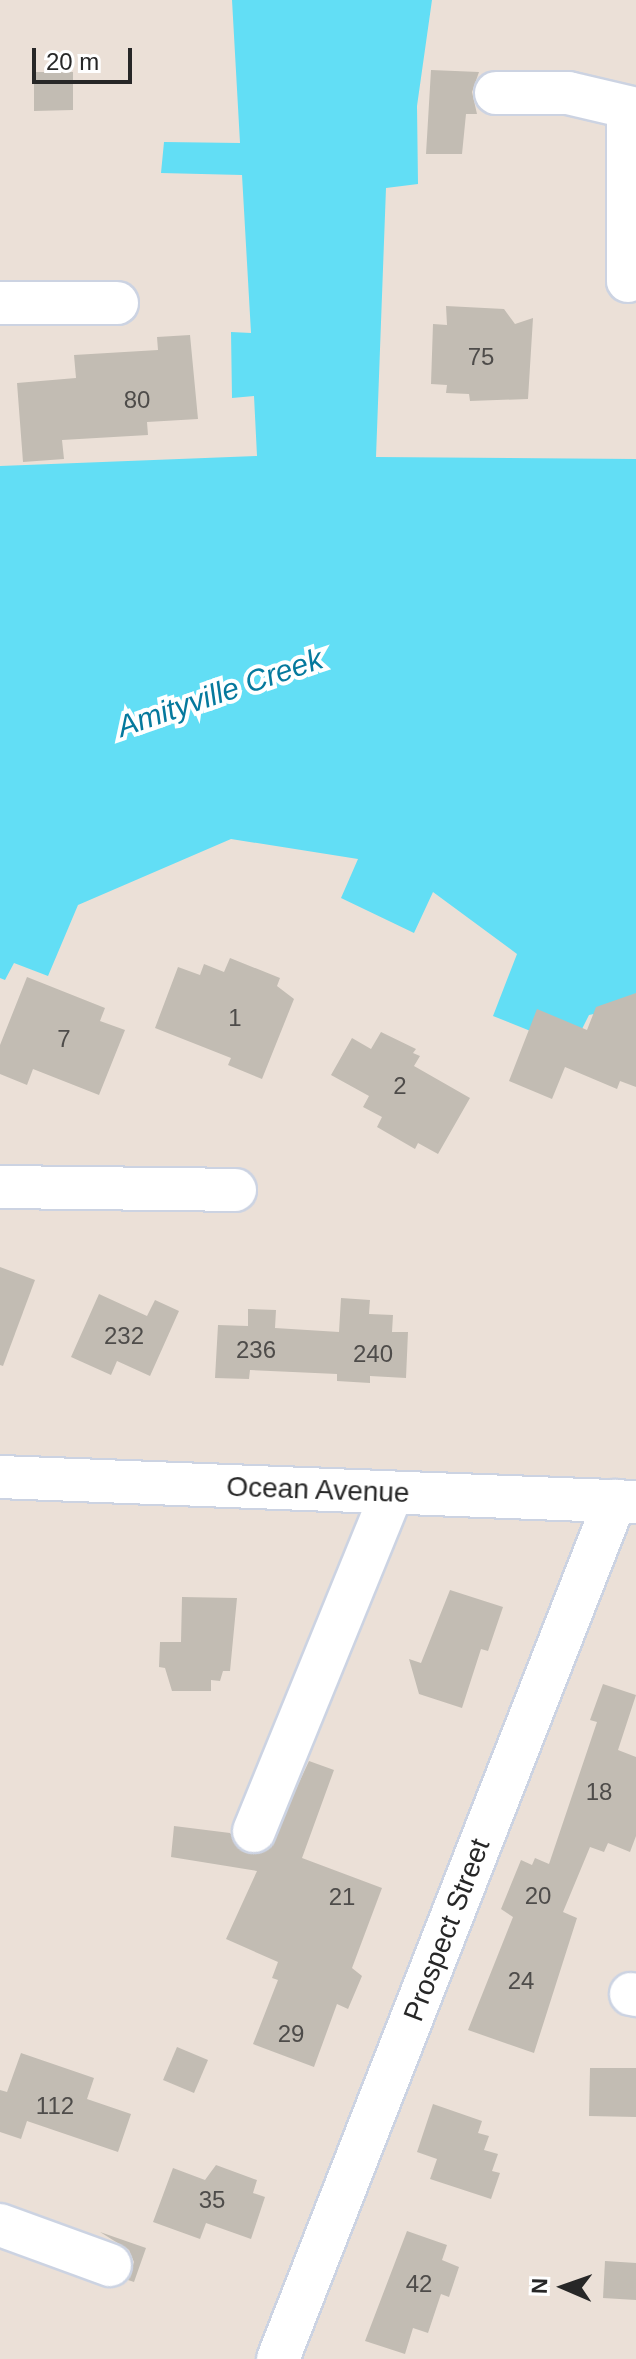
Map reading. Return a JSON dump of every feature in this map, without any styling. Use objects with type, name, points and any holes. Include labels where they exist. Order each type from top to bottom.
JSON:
[{"type":"street","points":[[496,93],[568,93],[632,109],[628,281]]},
{"type":"street","points":[[0,303],[117,303]]},
{"type":"street","points":[[0,1187],[235,1190]]},
{"type":"street","name":"Ocean Avenue","points":[[0,1477],[626,1502]]},
{"type":"street","points":[[254,1831],[392,1493]]},
{"type":"street","name":"Prospect Street","points":[[278,2359],[626,1502]]},
{"type":"street","points":[[0,2225],[110,2265]]},
{"type":"water","name":"Amityville Creek","points":[[232,0],[432,0],[417,106],[418,184],[386,188],[376,457],[636,459],[636,1005],[589,1015],[580,1033],[533,1032],[493,1016],[517,954],[433,892],[414,933],[341,898],[358,859],[231,839],[78,905],[48,976],[14,963],[5,980],[0,978],[0,466],[257,456],[254,396],[232,398],[231,332],[251,333],[242,175],[161,173],[164,142],[240,143]]},
{"type":"building","points":[[431,70],[479,72],[472,92],[477,114],[466,114],[462,154],[426,154]]},
{"type":"building","points":[[34,72],[73,72],[73,110],[34,111]]},
{"type":"building","points":[[446,306],[504,309],[515,324],[533,318],[528,399],[470,401],[469,394],[446,393],[447,385],[431,384],[433,324],[447,325]]},
{"type":"building","points":[[190,335],[198,419],[147,422],[148,435],[62,440],[64,459],[23,462],[17,383],[76,378],[74,355],[158,350],[157,337]]},
{"type":"building","points":[[230,958],[280,978],[277,986],[294,999],[262,1079],[228,1065],[231,1058],[155,1028],[178,967],[200,975],[204,964],[224,972]]},
{"type":"building","points":[[27,977],[105,1008],[100,1021],[125,1030],[99,1095],[33,1069],[27,1085],[0,1074],[0,1045]]},
{"type":"building","points":[[636,993],[636,1087],[620,1081],[617,1089],[565,1067],[552,1099],[509,1081],[537,1009],[587,1030],[596,1007]]},
{"type":"building","points":[[381,1032],[416,1049],[413,1053],[420,1056],[414,1066],[470,1098],[438,1154],[418,1143],[415,1149],[377,1127],[382,1117],[363,1107],[369,1096],[331,1075],[352,1038],[371,1049]]},
{"type":"building","points":[[0,1267],[35,1280],[3,1366],[0,1365]]},
{"type":"building","points":[[99,1294],[147,1316],[155,1300],[179,1311],[150,1376],[117,1361],[111,1375],[71,1357]]},
{"type":"building","points":[[341,1298],[370,1300],[369,1314],[393,1315],[392,1332],[408,1332],[406,1378],[370,1376],[370,1383],[337,1381],[337,1374],[250,1370],[249,1379],[215,1378],[218,1325],[248,1326],[248,1309],[276,1310],[275,1328],[339,1332]]},
{"type":"building","points":[[450,1590],[503,1607],[488,1651],[481,1649],[462,1708],[419,1694],[409,1659],[421,1663]]},
{"type":"building","points":[[182,1597],[237,1598],[230,1671],[223,1671],[220,1681],[211,1680],[211,1691],[172,1691],[165,1668],[159,1667],[160,1642],[181,1642]]},
{"type":"building","points":[[603,1684],[636,1695],[618,1750],[636,1757],[636,1836],[630,1852],[608,1843],[604,1852],[590,1847],[563,1912],[577,1918],[534,2053],[468,2030],[513,1917],[501,1909],[521,1860],[532,1865],[535,1858],[549,1864],[597,1722],[590,1720]]},
{"type":"building","points":[[309,1761],[334,1770],[302,1858],[382,1888],[352,1968],[362,1976],[348,2009],[337,2004],[314,2067],[253,2044],[278,1980],[272,1978],[278,1962],[226,1939],[257,1871],[171,1857],[174,1826],[230,1833],[246,1853],[268,1850]]},
{"type":"building","points":[[177,2047],[208,2060],[194,2093],[163,2080]]},
{"type":"building","points":[[21,2053],[94,2078],[87,2099],[131,2114],[118,2152],[27,2121],[21,2139],[0,2132],[0,2090],[7,2092]]},
{"type":"building","points":[[590,2068],[636,2068],[636,2117],[589,2116]]},
{"type":"building","points":[[433,2104],[482,2121],[478,2133],[489,2136],[484,2150],[498,2154],[492,2171],[500,2173],[491,2199],[430,2179],[437,2159],[417,2152]]},
{"type":"building","points":[[216,2165],[257,2180],[253,2193],[265,2197],[251,2239],[206,2223],[200,2239],[153,2222],[173,2168],[205,2180]]},
{"type":"building","points":[[407,2231],[447,2245],[442,2260],[459,2267],[449,2297],[441,2294],[428,2333],[413,2328],[405,2354],[365,2341]]},
{"type":"building","points":[[100,2232],[146,2248],[134,2282],[128,2280],[134,2262],[129,2250]]},
{"type":"building","points":[[605,2261],[636,2263],[636,2300],[603,2298]]}]
